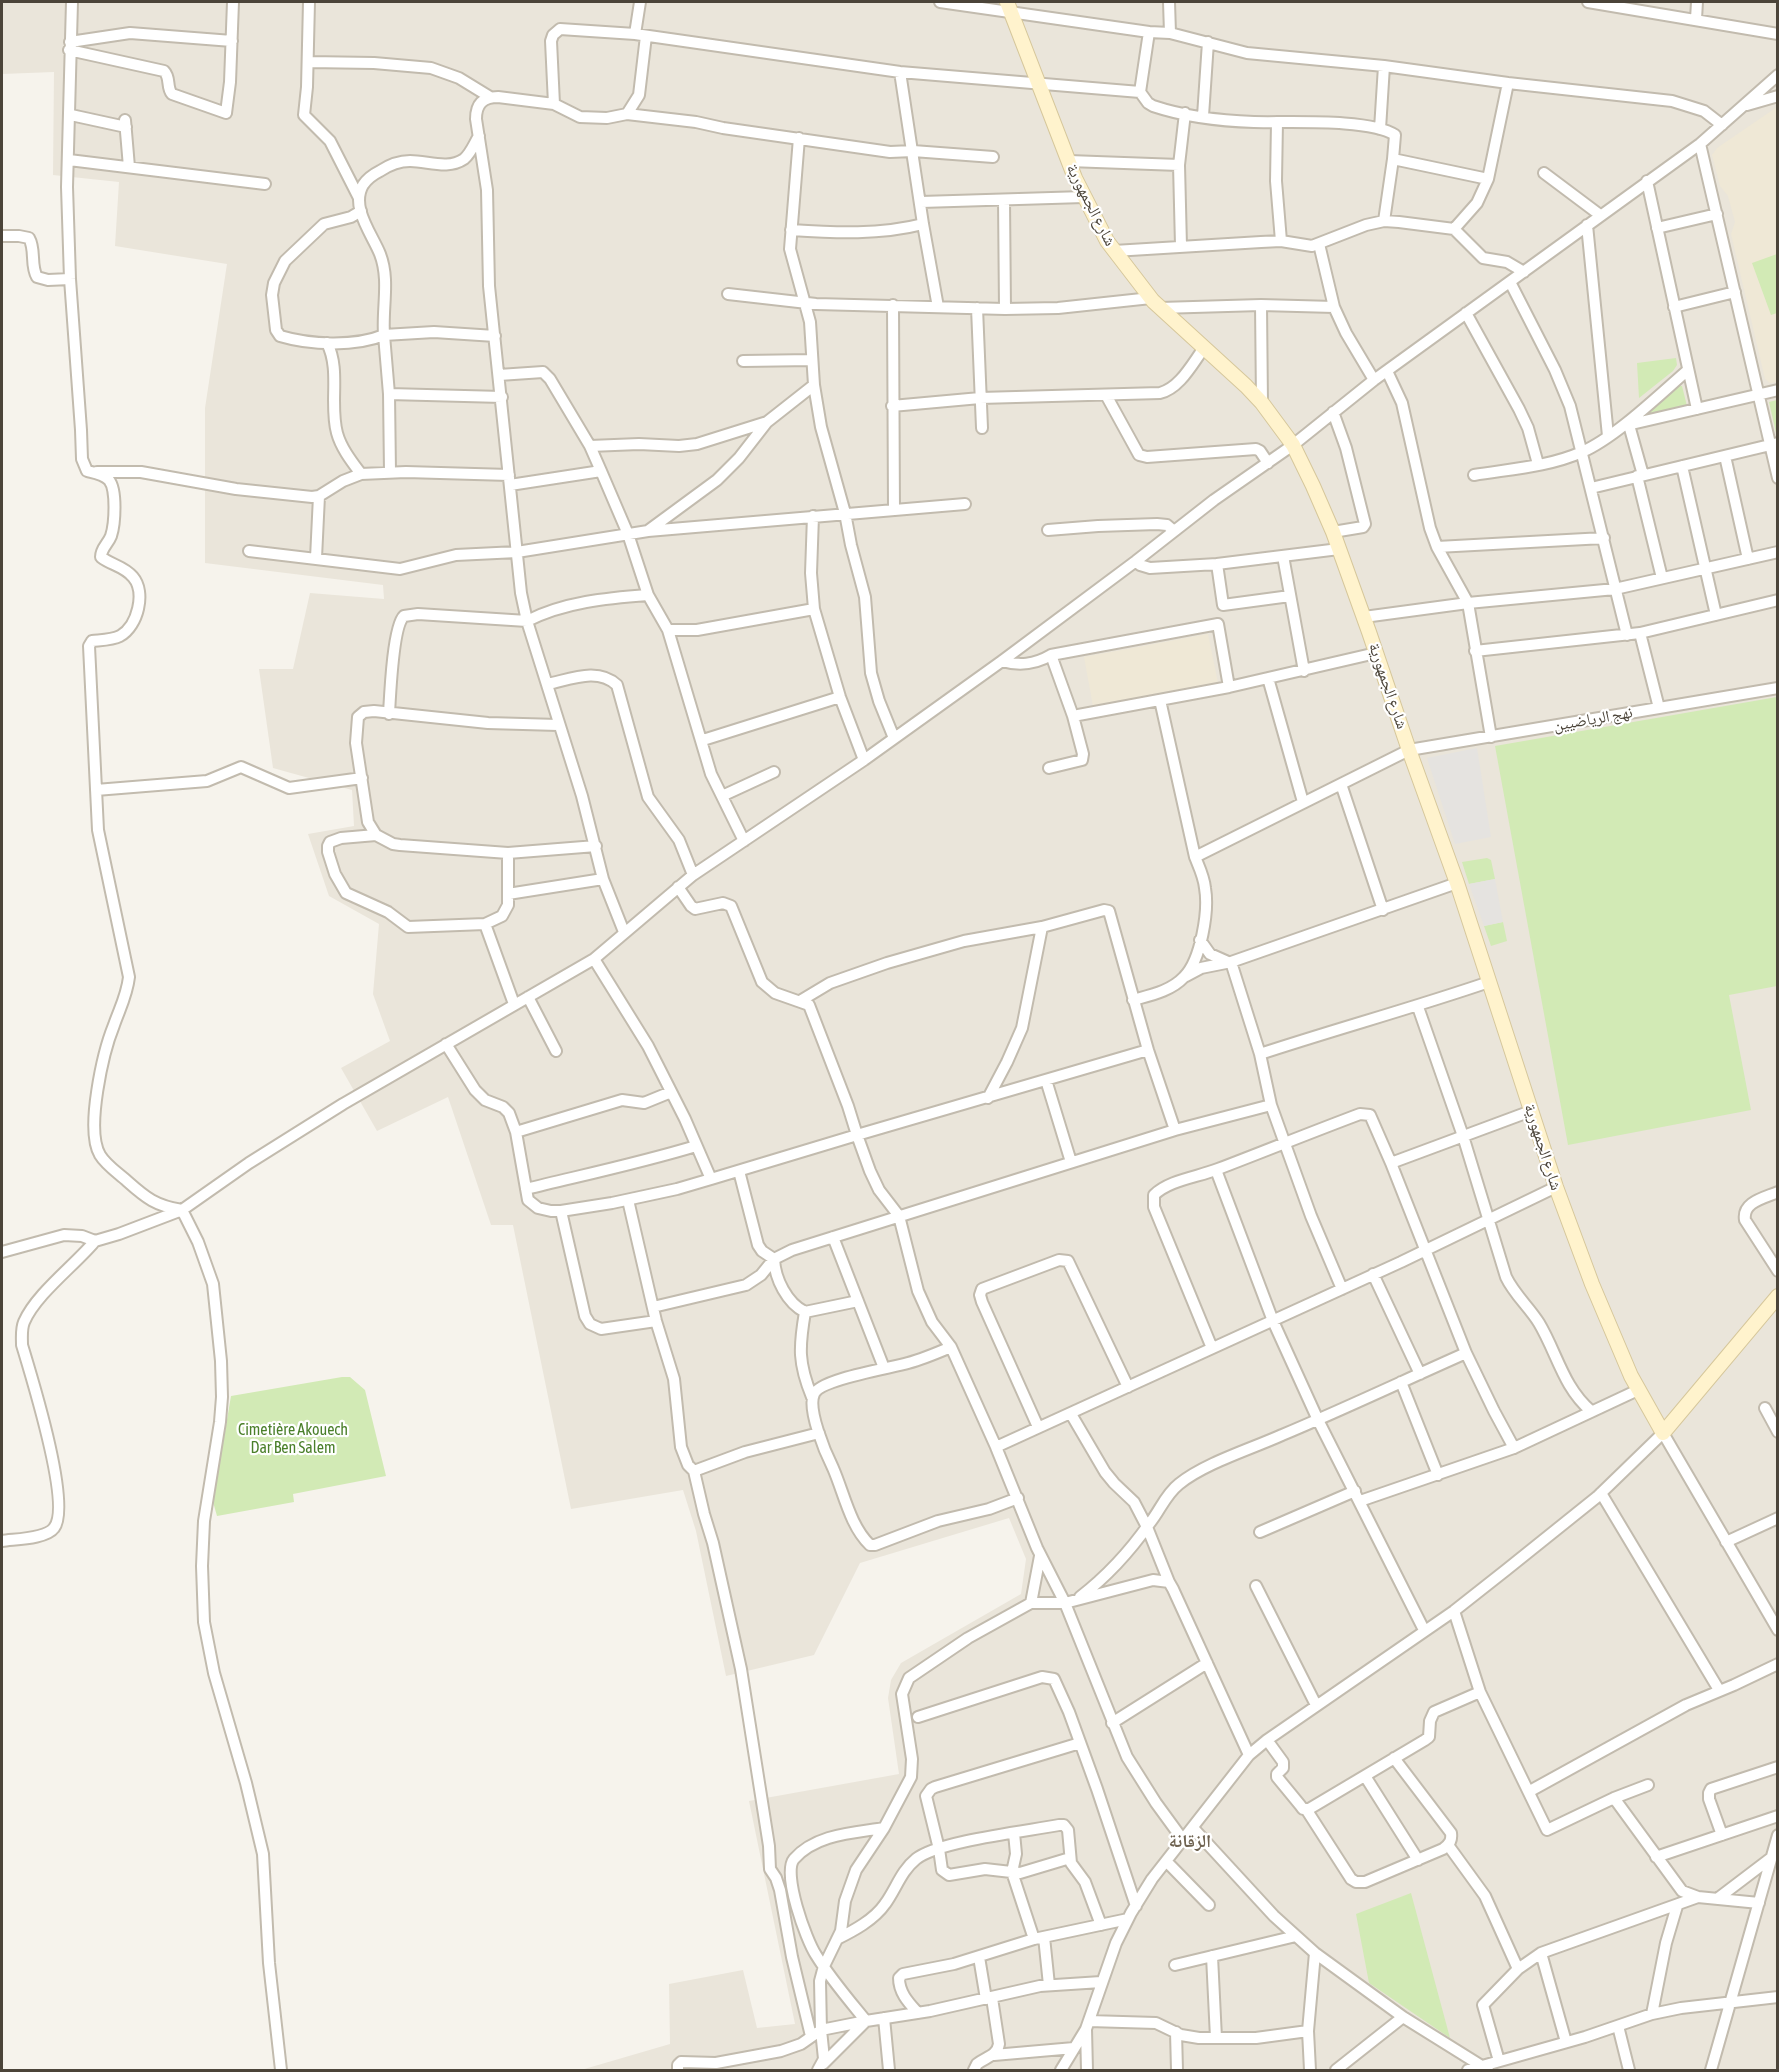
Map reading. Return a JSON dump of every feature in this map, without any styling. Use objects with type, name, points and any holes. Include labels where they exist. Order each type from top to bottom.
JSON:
[{"type":"main road","name":"شارع الجمهورية","points":[[1009,7],[1084,197],[1114,251],[1155,303],[1262,403],[1293,445],[1333,532],[1457,883],[1556,1187],[1592,1284],[1638,1390],[1664,1432]]},
{"type":"main road","points":[[1664,1432],[1778,1296]]},
{"type":"main road","points":[[1647,1405],[1671,1413],[1684,1408]]},
{"type":"street","points":[[72,2],[71,115],[67,187],[70,279],[81,454],[86,469],[105,477],[111,483],[112,534],[102,550],[101,557],[124,569],[134,578],[137,582],[138,603],[137,612],[127,630],[120,636],[92,641],[89,646],[98,830],[129,977],[127,992],[113,1026],[104,1058],[96,1102],[95,1137],[97,1147],[107,1163],[152,1202],[165,1208],[182,1210]]},
{"type":"street","points":[[70,46],[164,71],[168,76],[169,90],[172,94],[226,113],[231,82],[233,2]]},
{"type":"street","points":[[309,2],[309,62],[304,115],[330,141],[359,198],[361,211],[385,271],[383,318],[389,394],[390,472]]},
{"type":"street","points":[[627,114],[639,95],[640,2]]},
{"type":"street","points":[[940,2],[1009,7],[1149,32],[1170,33],[1247,53],[1384,66],[1508,83],[1672,101],[1704,111],[1722,125]]},
{"type":"street","points":[[1169,2],[1170,33]]},
{"type":"street","points":[[1588,2],[1778,34]]},
{"type":"street","points":[[1696,19],[1697,2]]},
{"type":"street","points":[[554,104],[551,47],[553,35],[560,29],[641,35],[900,72],[1140,92]]},
{"type":"street","points":[[1149,32],[1140,92],[1148,103],[1154,106],[1203,116],[1251,122],[1349,124],[1380,129],[1395,135],[1384,221]]},
{"type":"street","points":[[70,46],[130,33],[232,41]]},
{"type":"street","points":[[1203,116],[1208,42]]},
{"type":"street","points":[[309,62],[374,63],[431,68],[459,78],[490,98]]},
{"type":"street","points":[[1380,129],[1384,66]]},
{"type":"street","points":[[900,72],[938,307]]},
{"type":"street","points":[[2,1541],[44,1535],[56,1524],[58,1509],[54,1470],[21,1334],[23,1323],[39,1301],[95,1241],[182,1210],[249,1162],[342,1104],[594,959],[693,875],[864,760],[1002,661],[1174,531],[1293,445],[1374,380],[1700,144],[1778,75]]},
{"type":"street","points":[[1454,229],[1477,203],[1488,179],[1508,83]]},
{"type":"street","points":[[1744,106],[1778,96]]},
{"type":"street","points":[[624,932],[603,879],[596,846],[558,725],[548,684],[526,621],[521,593],[489,286],[487,190],[476,110],[482,101],[490,98],[554,104],[580,117],[607,118],[627,114],[696,122],[723,128],[890,152],[993,157]]},
{"type":"street","points":[[1181,246],[1179,165],[1185,112]]},
{"type":"street","points":[[71,115],[125,124],[129,167]]},
{"type":"street","points":[[1277,122],[1276,181],[1281,241]]},
{"type":"street","points":[[359,198],[364,183],[392,164],[412,161],[433,164],[454,163],[469,154],[479,136]]},
{"type":"street","points":[[799,138],[790,249],[810,322],[814,385],[821,427],[865,597],[871,673],[894,738]]},
{"type":"street","points":[[1700,144],[1758,394],[1774,444],[1778,478]]},
{"type":"street","points":[[1393,159],[1488,179]]},
{"type":"street","points":[[69,160],[266,184]]},
{"type":"street","points":[[1069,161],[1179,165]]},
{"type":"street","points":[[1544,173],[1600,215]]},
{"type":"street","points":[[1647,181],[1697,409]]},
{"type":"street","points":[[921,202],[1084,197]]},
{"type":"street","points":[[1005,200],[1005,309]]},
{"type":"street","points":[[361,211],[351,217],[328,222],[314,232],[285,261],[273,288],[272,304],[275,325],[280,336],[327,343],[367,341],[384,335],[434,332],[495,336]]},
{"type":"street","points":[[1657,228],[1717,214]]},
{"type":"street","points":[[1114,251],[1281,241],[1305,246],[1319,244],[1347,231],[1384,221],[1454,229],[1483,258],[1507,262],[1524,272]]},
{"type":"street","points":[[791,230],[825,233],[874,232],[923,224]]},
{"type":"street","points":[[1587,225],[1608,436]]},
{"type":"street","points":[[2,236],[29,238],[32,243],[33,269],[37,277],[48,280],[70,279]]},
{"type":"street","points":[[1319,244],[1334,307],[1346,333],[1374,380]]},
{"type":"street","points":[[1510,282],[1563,386],[1592,488],[1627,634]]},
{"type":"street","points":[[1674,307],[1735,292]]},
{"type":"street","points":[[728,294],[805,303],[1005,309],[1155,303],[1334,307]]},
{"type":"street","points":[[893,305],[894,510]]},
{"type":"street","points":[[1261,305],[1262,403]]},
{"type":"street","points":[[977,308],[982,428]]},
{"type":"street","points":[[1466,313],[1519,409],[1528,428],[1538,464]]},
{"type":"street","points":[[327,343],[334,359],[336,432],[342,446],[361,474]]},
{"type":"street","points":[[892,406],[980,398],[1160,393],[1169,391],[1176,385],[1204,348]]},
{"type":"street","points":[[743,361],[812,360]]},
{"type":"street","points":[[1474,475],[1552,463],[1582,452],[1624,426],[1688,370]]},
{"type":"street","points":[[1387,371],[1402,404],[1430,528],[1437,547],[1468,603],[1491,737]]},
{"type":"street","points":[[500,375],[543,372],[550,379],[590,446],[628,534],[648,595],[668,630],[703,740],[711,774],[744,841]]},
{"type":"street","points":[[648,531],[717,480],[740,458],[767,422],[814,385]]},
{"type":"street","points":[[1624,426],[1778,390]]},
{"type":"street","points":[[389,394],[502,397]]},
{"type":"street","points":[[1106,395],[1139,455],[1147,457],[1256,449],[1268,462]]},
{"type":"street","points":[[1333,532],[1357,528],[1365,524],[1346,448],[1334,412]]},
{"type":"street","points":[[590,446],[697,444],[767,422]]},
{"type":"street","points":[[1624,426],[1640,476],[1662,578]]},
{"type":"street","points":[[1592,488],[1774,444]]},
{"type":"street","points":[[1725,456],[1748,559]]},
{"type":"street","points":[[1682,466],[1716,615]]},
{"type":"street","points":[[95,472],[141,472],[236,489],[312,497],[319,496],[342,481],[361,474],[390,472],[509,480],[602,471]]},
{"type":"street","points":[[316,558],[319,496]]},
{"type":"street","points":[[249,550],[400,569],[456,555],[517,552],[648,531],[965,504]]},
{"type":"street","points":[[813,516],[811,573],[814,609],[840,697],[864,760]]},
{"type":"street","points":[[1048,530],[1157,524],[1167,525],[1174,531]]},
{"type":"street","points":[[1437,547],[1604,538]]},
{"type":"street","points":[[1136,561],[1140,565],[1150,567],[1217,564],[1339,549]]},
{"type":"street","points":[[1364,617],[1468,603],[1615,589],[1778,552]]},
{"type":"street","points":[[1283,556],[1304,671]]},
{"type":"street","points":[[1217,564],[1223,605],[1218,612],[1218,624],[1229,687]]},
{"type":"street","points":[[389,714],[393,661],[402,617],[418,614],[526,621],[541,614],[603,598],[648,595]]},
{"type":"street","points":[[1223,605],[1290,596]]},
{"type":"street","points":[[1475,651],[1640,633],[1778,600]]},
{"type":"street","points":[[668,630],[697,630],[814,609]]},
{"type":"street","points":[[1002,661],[1014,665],[1029,664],[1051,655],[1218,624]]},
{"type":"street","points":[[1640,633],[1659,708]]},
{"type":"street","points":[[1073,716],[1229,687],[1376,653]]},
{"type":"street","points":[[1049,768],[1079,761],[1083,757],[1073,716],[1051,655]]},
{"type":"street","points":[[548,684],[595,674],[604,676],[617,685],[648,797],[657,813],[679,840],[693,875]]},
{"type":"street","points":[[1268,678],[1303,802]]},
{"type":"street","name":"نهج الرياضيين","points":[[1195,857],[1409,750],[1778,688]]},
{"type":"street","points":[[703,740],[840,697]]},
{"type":"street","points":[[1160,700],[1195,857],[1206,890],[1196,957],[1184,978]]},
{"type":"street","points":[[558,725],[488,723],[364,712],[358,717],[356,743],[368,822],[376,835],[400,845],[508,853],[596,846]]},
{"type":"street","points":[[96,790],[207,781],[241,767],[289,788],[362,778]]},
{"type":"street","points":[[722,796],[774,772]]},
{"type":"street","points":[[1341,784],[1383,910]]},
{"type":"street","points":[[376,835],[341,838],[330,842],[328,852],[335,874],[346,893],[388,912],[408,927],[485,924],[504,914],[508,905],[508,853]]},
{"type":"street","points":[[508,894],[603,879]]},
{"type":"street","points":[[1133,1000],[1159,993],[1201,968],[1231,962],[1457,883]]},
{"type":"street","points":[[678,887],[695,909],[723,903],[731,906],[762,982],[775,993],[800,1001],[811,1008],[874,1180],[899,1216],[918,1291],[933,1322],[951,1347],[1018,1498],[1041,1556],[1070,1601],[1112,1723],[1127,1757],[1140,1780],[1183,1840]]},
{"type":"street","points":[[800,1001],[830,983],[887,963],[964,941],[1042,927],[1104,910],[1109,911],[1133,1000],[1174,1130]]},
{"type":"street","points":[[485,924],[514,1004]]},
{"type":"street","points":[[988,1098],[1022,1028],[1042,927]]},
{"type":"street","points":[[1200,940],[1210,954],[1231,962]]},
{"type":"street","points":[[594,959],[648,1046],[711,1179]]},
{"type":"street","points":[[1231,962],[1260,1054],[1270,1105],[1311,1216],[1342,1288]]},
{"type":"street","points":[[1260,1054],[1489,982]]},
{"type":"street","points":[[528,997],[556,1051]]},
{"type":"street","points":[[1418,1006],[1463,1136],[1510,1285],[1540,1326],[1573,1392],[1591,1411]]},
{"type":"street","points":[[446,1044],[475,1090],[485,1100],[506,1109],[516,1132],[531,1205],[546,1211],[561,1211],[628,1200],[711,1179],[1148,1050]]},
{"type":"street","points":[[1046,1080],[1071,1162]]},
{"type":"street","points":[[516,1132],[621,1100],[644,1103],[671,1092]]},
{"type":"street","points":[[653,1307],[746,1285],[761,1275],[774,1259],[792,1250],[1174,1130],[1270,1105]]},
{"type":"street","points":[[1391,1162],[1531,1111]]},
{"type":"street","points":[[1212,1348],[1153,1200],[1159,1191],[1365,1114],[1373,1119],[1466,1353],[1514,1448]]},
{"type":"street","points":[[526,1189],[605,1169],[641,1163],[696,1146]]},
{"type":"street","points":[[1216,1170],[1273,1321],[1318,1420],[1424,1630]]},
{"type":"street","points":[[739,1171],[758,1245],[774,1259],[779,1283],[793,1302],[805,1312]]},
{"type":"street","points":[[996,1447],[1427,1250],[1556,1187]]},
{"type":"street","points":[[1778,1192],[1750,1204],[1745,1208],[1744,1213],[1745,1220],[1778,1271]]},
{"type":"street","points":[[628,1200],[656,1321],[677,1391],[681,1447],[688,1465],[694,1472],[713,1543],[741,1669],[769,1846],[770,1869],[780,1890],[792,1957],[816,2033],[820,2067]]},
{"type":"street","points":[[182,1210],[198,1242],[213,1284],[221,1361],[220,1422],[204,1521],[202,1566],[204,1622],[214,1673],[246,1783],[263,1854],[268,1963],[281,2070]]},
{"type":"street","points":[[561,1211],[585,1316],[590,1324],[601,1329],[656,1321]]},
{"type":"street","points":[[2,1252],[64,1235],[82,1236],[95,1241]]},
{"type":"street","points":[[833,1237],[884,1368]]},
{"type":"street","points":[[1038,1427],[982,1302],[980,1295],[982,1289],[1059,1260],[1068,1261],[1128,1387]]},
{"type":"street","points":[[1373,1274],[1420,1374]]},
{"type":"street","points":[[805,1312],[858,1301]]},
{"type":"street","points":[[805,1312],[800,1363],[812,1397],[819,1433],[863,1539],[870,1545],[875,1545],[938,1521],[988,1509],[1018,1498]]},
{"type":"street","points":[[812,1397],[821,1386],[909,1363],[951,1347]]},
{"type":"street","points":[[1070,1601],[1098,1583],[1147,1527],[1166,1497],[1178,1484],[1197,1472],[1466,1353]]},
{"type":"street","points":[[1401,1382],[1438,1475]]},
{"type":"street","points":[[1260,1532],[1358,1496],[1438,1475],[1514,1448],[1638,1390]]},
{"type":"street","points":[[1765,1408],[1778,1432]]},
{"type":"street","points":[[1071,1414],[1105,1472],[1134,1502],[1249,1755]]},
{"type":"street","points":[[1061,2070],[1087,2025],[1101,1982],[1128,1918],[1152,1878],[1249,1755],[1266,1740],[1454,1611],[1564,1525],[1664,1432],[1725,1542],[1778,1630]]},
{"type":"street","points":[[694,1472],[745,1452],[819,1433]]},
{"type":"street","points":[[1601,1492],[1719,1690]]},
{"type":"street","points":[[1725,1542],[1778,1518]]},
{"type":"street","points":[[1031,1603],[1041,1556]]},
{"type":"street","points":[[816,2033],[820,1981],[824,1966],[843,1925],[842,1910],[856,1870],[884,1828],[911,1777],[912,1759],[902,1695],[909,1678],[968,1638],[1031,1603],[1070,1601],[1154,1580],[1169,1582]]},
{"type":"street","points":[[1256,1586],[1316,1705]]},
{"type":"street","points":[[1454,1611],[1480,1692],[1547,1830],[1614,1798],[1648,1785]]},
{"type":"street","points":[[1112,1723],[1207,1664]]},
{"type":"street","points":[[1530,1791],[1632,1736],[1660,1718],[1778,1664]]},
{"type":"street","points":[[918,1718],[1042,1677],[1049,1677],[1057,1682],[1097,1789],[1136,1906]]},
{"type":"street","points":[[1306,1809],[1317,1805],[1429,1737],[1430,1721],[1434,1712],[1480,1692]]},
{"type":"street","points":[[1266,1740],[1283,1762],[1283,1768],[1277,1777],[1300,1806],[1306,1809],[1351,1878],[1356,1882],[1365,1882],[1418,1860],[1448,1845],[1451,1839],[1447,1825],[1394,1758]]},
{"type":"street","points":[[1070,1858],[1029,1871],[985,1869],[949,1875],[942,1870],[926,1796],[931,1789],[1080,1743]]},
{"type":"street","points":[[1722,1835],[1709,1798],[1708,1793],[1711,1789],[1778,1767]]},
{"type":"street","points":[[1365,1776],[1418,1860]]},
{"type":"street","points":[[1614,1798],[1682,1892],[1698,1897],[1759,1903]]},
{"type":"street","points":[[1656,1857],[1778,1816]]},
{"type":"street","points":[[837,1940],[884,1906],[905,1870],[916,1859],[953,1844],[1064,1825],[1068,1830],[1070,1858],[1085,1882],[1101,1925]]},
{"type":"street","points":[[866,2021],[808,1941],[794,1893],[790,1864],[815,1842],[835,1836],[884,1828]]},
{"type":"street","points":[[1193,1828],[1274,1916],[1315,1953],[1403,2017],[1484,2068]]},
{"type":"street","points":[[1014,1833],[1016,1854],[1012,1872],[1039,1938],[1049,1985]]},
{"type":"street","points":[[1711,2070],[1778,1835]]},
{"type":"street","points":[[1448,1845],[1485,1896],[1518,1969]]},
{"type":"street","points":[[1717,1899],[1771,1858]]},
{"type":"street","points":[[1166,1861],[1209,1905]]},
{"type":"street","points":[[1499,2061],[1483,2005],[1518,1969],[1541,1953],[1698,1897]]},
{"type":"street","points":[[1652,2014],[1666,1943],[1677,1906]]},
{"type":"street","points":[[918,2013],[908,2002],[899,1986],[899,1978],[903,1974],[936,1969],[1039,1938],[1128,1918]]},
{"type":"street","points":[[1175,1965],[1296,1936]]},
{"type":"street","points":[[1310,2070],[1308,2031],[1315,1953]]},
{"type":"street","points":[[1541,1953],[1566,2042]]},
{"type":"street","points":[[1212,1956],[1216,2038]]},
{"type":"street","points":[[979,1957],[999,2044],[994,2055]]},
{"type":"street","points":[[678,2070],[681,2062],[716,2062],[793,2048],[816,2033],[840,2025],[918,2013],[1049,1985],[1101,1982]]},
{"type":"street","points":[[1468,2070],[1484,2068],[1499,2061],[1652,2014],[1681,2008],[1778,1997]]},
{"type":"street","points":[[1336,2070],[1403,2017]]},
{"type":"street","points":[[884,2018],[889,2070]]},
{"type":"street","points":[[820,2067],[866,2021]]},
{"type":"street","points":[[1087,2025],[1156,2023],[1189,2037],[1216,2038],[1256,2038],[1308,2031]]},
{"type":"street","points":[[1087,2025],[1087,2070]]},
{"type":"street","points":[[1618,2026],[1629,2070]]},
{"type":"street","points":[[1176,2032],[1177,2070]]},
{"type":"street","points":[[975,2070],[977,2064],[994,2055],[1074,2048]]},
{"type":"street","points":[[741,2070],[744,2058]]},
{"type":"shaded area","points":[[2,2],[1777,2],[1777,2070],[581,2070],[670,2044],[669,1984],[743,1970],[757,2028],[795,2024],[749,1801],[899,1774],[888,1698],[891,1680],[901,1663],[1021,1594],[1026,1559],[1009,1518],[860,1563],[814,1655],[726,1676],[696,1531],[683,1490],[571,1509],[513,1225],[491,1225],[448,1097],[377,1131],[341,1068],[390,1041],[373,994],[379,924],[329,896],[308,834],[354,826],[352,790],[273,768],[259,669],[293,669],[310,593],[384,599],[383,585],[205,563],[205,408],[227,264],[115,246],[119,182],[53,175],[54,72],[2,74]]},
{"type":"shaded area","points":[[1777,107],[1777,382],[1770,383],[1765,379],[1731,234],[1735,222],[1728,196],[1720,186],[1712,155],[1717,148]]},
{"type":"shaded area","points":[[1208,634],[1218,683],[1093,706],[1084,657]]},
{"type":"shaded area","points":[[1477,748],[1491,837],[1455,844],[1427,758]]},
{"type":"shaded area","points":[[1495,879],[1503,922],[1484,926],[1469,884]]},
{"type":"green space","points":[[1777,254],[1777,313],[1771,315],[1752,263]]},
{"type":"green space","points":[[1676,358],[1677,365],[1673,371],[1639,398],[1637,363]]},
{"type":"green space","points":[[1679,386],[1682,386],[1687,406],[1648,416],[1647,413]]},
{"type":"green space","points":[[1777,400],[1778,437],[1769,402]]},
{"type":"green space","points":[[1777,697],[1777,986],[1729,995],[1751,1110],[1568,1145],[1495,746]]},
{"type":"green space","points":[[1487,858],[1491,860],[1495,879],[1469,884],[1462,862]]},
{"type":"green space","points":[[1503,922],[1507,941],[1491,946],[1484,926]]},
{"type":"green space","name":"Cimetière Akouech Dar Ben Salem","points":[[350,1377],[365,1390],[386,1476],[293,1494],[294,1502],[217,1516],[213,1502],[231,1396]]},
{"type":"green space","points":[[1411,1893],[1450,2038],[1369,1983],[1356,1914]]},
{"type":"district","name":"الزقانة","points":[[1190,1841]]}]
